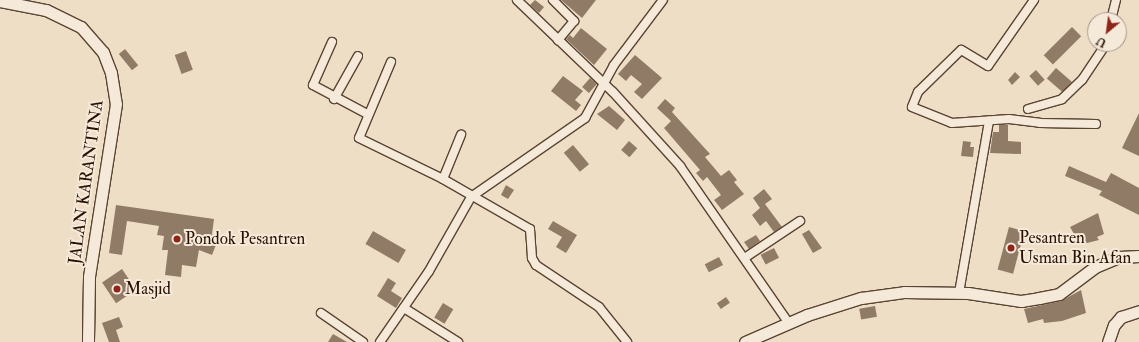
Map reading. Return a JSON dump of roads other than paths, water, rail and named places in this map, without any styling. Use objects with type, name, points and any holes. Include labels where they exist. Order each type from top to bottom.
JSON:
[{"type":"street","points":[[517,0],[605,84],[680,166],[746,257],[788,322]]},
{"type":"street","points":[[553,0],[574,21],[558,40]]},
{"type":"street","points":[[380,342],[404,308],[471,197],[576,126],[592,110],[614,65],[663,0]]},
{"type":"street","points":[[1034,0],[988,66],[961,50],[918,92],[912,107],[952,123],[1009,119],[1040,123],[1096,124]]},
{"type":"street","points":[[1113,12],[1116,0]]},
{"type":"street","name":"JALAN KARANTINA","points":[[0,1],[46,10],[81,27],[103,52],[111,73],[116,104],[89,277],[88,342]]},
{"type":"street","points":[[332,42],[313,81],[314,87],[334,99],[367,114]]},
{"type":"street","points":[[1028,109],[1062,99],[1082,80],[1101,52]]},
{"type":"street","points":[[334,99],[358,56]]},
{"type":"street","points":[[391,62],[367,114],[359,138],[443,179],[471,197],[530,229],[532,258],[536,265],[599,307],[627,342]]},
{"type":"street","points":[[959,293],[988,121]]},
{"type":"street","points":[[443,179],[461,135]]},
{"type":"street","points":[[746,257],[800,221]]},
{"type":"street","points":[[745,342],[788,322],[861,298],[904,292],[959,293],[1022,301],[1060,294],[1095,267],[1119,257],[1139,256]]},
{"type":"street","points":[[404,308],[458,342]]},
{"type":"street","points":[[1108,342],[1114,325],[1121,317],[1139,311]]},
{"type":"street","points":[[321,314],[363,342]]},
{"type":"place","name":"Pondok Pesantren","points":[[177,239]]},
{"type":"place","name":"Pesantren Usman Bin Afan","points":[[1011,248]]},
{"type":"place","name":"Masjid","points":[[117,289]]}]
